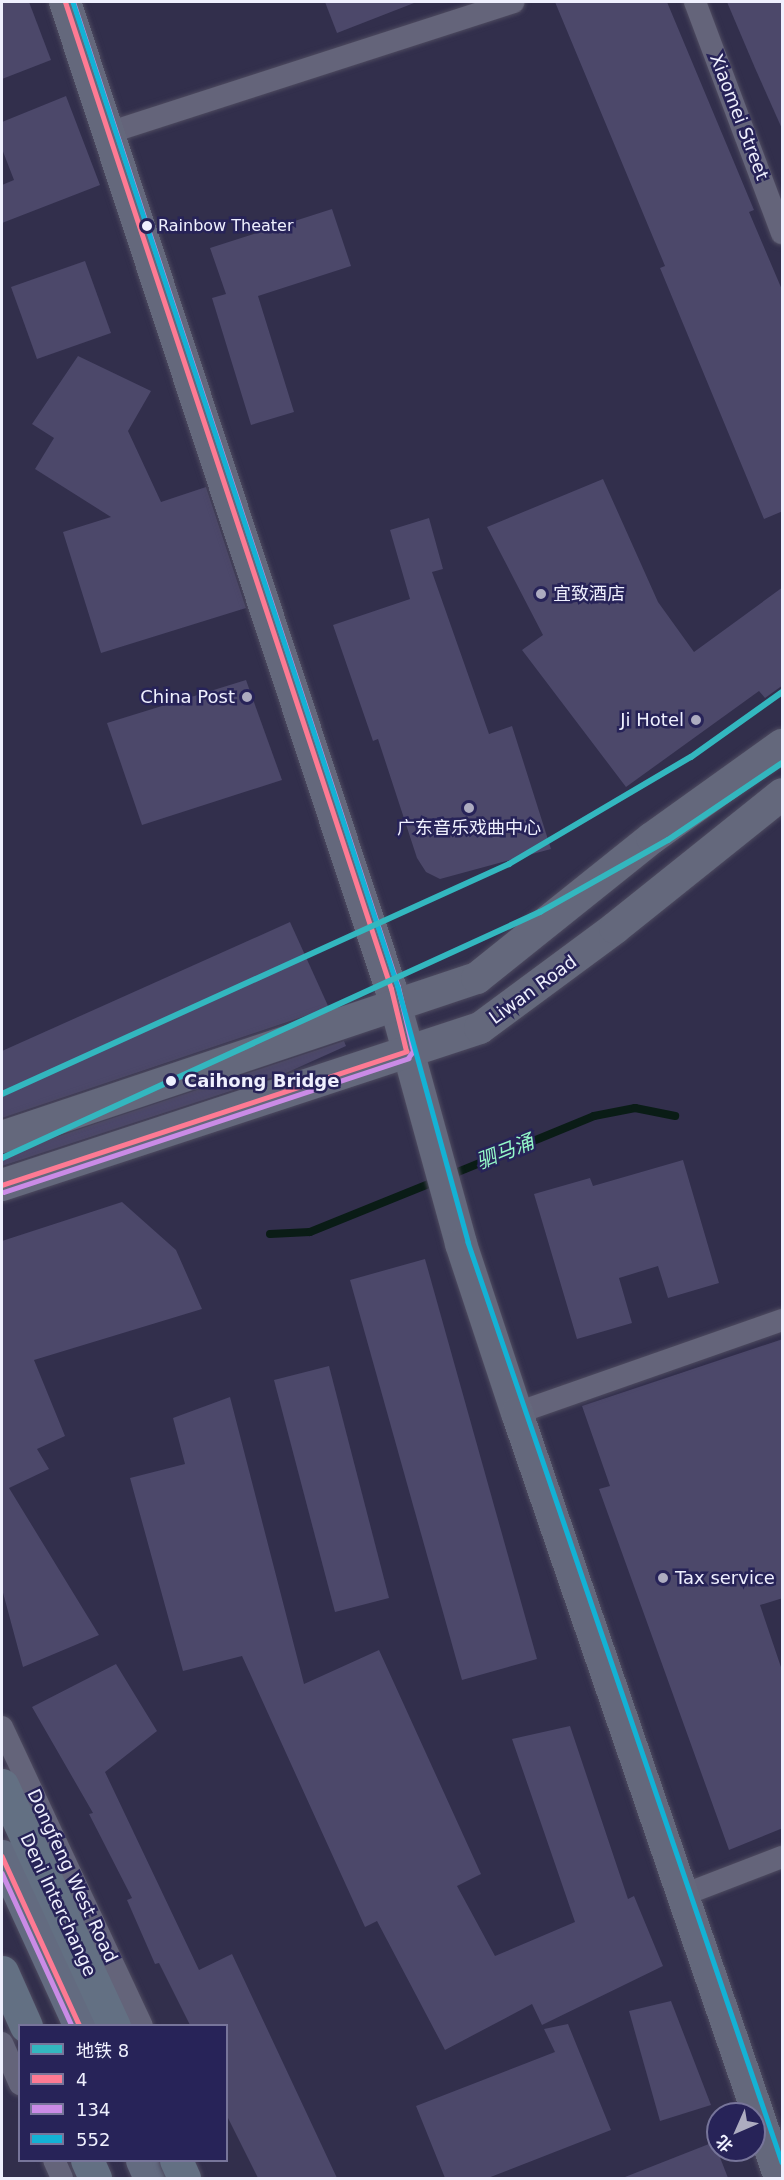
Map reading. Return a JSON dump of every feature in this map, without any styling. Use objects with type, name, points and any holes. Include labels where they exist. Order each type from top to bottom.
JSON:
[{"type":"highway","name":"Deni Interchange","points":[[2,1785],[114,2024]]},
{"type":"highway","points":[[2,1972],[26,2024]]},
{"type":"highway","points":[[88,2162],[95,2178]]},
{"type":"highway","points":[[177,2162],[184,2178]]},
{"type":"main road","points":[[65,2],[396,1005],[406,1051],[461,1244],[780,2178]]},
{"type":"main road","points":[[2,1137],[477,978],[652,838],[783,745]]},
{"type":"main road","name":"Liwan Road","points":[[2,1185],[480,1028],[504,1014],[783,794]]},
{"type":"main road","points":[[477,978],[504,1014]]},
{"type":"main road","name":"Deni Interchange","points":[[2,1856],[80,2024]]},
{"type":"main road","points":[[2,1907],[57,2024]]},
{"type":"main road","points":[[120,2162],[127,2178]]},
{"type":"main road","points":[[143,2162],[150,2178]]},
{"type":"street","points":[[108,133],[513,2]]},
{"type":"street","name":"Xiaomei Street","points":[[695,2],[783,233]]},
{"type":"street","points":[[517,1413],[783,1320]]},
{"type":"street","name":"Dongfeng West Road","points":[[2,1728],[142,2024]]},
{"type":"street","points":[[683,1895],[783,1857]]},
{"type":"street","points":[[2,2043],[18,2079]]},
{"type":"street","points":[[55,2162],[62,2178]]},
{"type":"street","points":[[173,2178],[195,2162]]},
{"type":"building","points":[[2,2],[29,2],[51,60],[2,79]]},
{"type":"building","points":[[325,2],[414,2],[414,3],[337,33]]},
{"type":"building","points":[[555,2],[667,2],[754,210],[749,212],[783,292],[783,511],[764,519],[660,268],[665,266]]},
{"type":"building","points":[[727,2],[783,2],[783,131],[755,68]]},
{"type":"building","points":[[66,96],[100,185],[2,223],[2,185],[14,180],[2,149],[2,122]]},
{"type":"building","points":[[332,209],[351,266],[258,296],[294,412],[251,425],[212,298],[226,294],[210,248]]},
{"type":"building","points":[[85,261],[111,333],[37,359],[11,287]]},
{"type":"building","points":[[78,356],[151,391],[128,431],[161,502],[206,487],[246,608],[101,653],[63,532],[111,517],[35,469],[54,438],[32,424]]},
{"type":"building","points":[[603,479],[658,602],[694,652],[783,587],[783,685],[765,698],[759,691],[626,787],[522,650],[543,635],[487,527]]},
{"type":"building","points":[[429,518],[443,569],[432,572],[489,734],[512,726],[551,849],[440,879],[426,872],[417,858],[378,739],[373,741],[333,625],[410,599],[390,530]]},
{"type":"building","points":[[246,680],[282,780],[142,825],[107,723]]},
{"type":"building","points":[[290,922],[329,1008],[2,1118],[2,1051]]},
{"type":"building","points":[[344,1041],[346,1046],[286,1073],[2,1166],[2,1155]]},
{"type":"building","points":[[683,1160],[719,1283],[668,1298],[658,1266],[619,1278],[632,1323],[577,1339],[534,1194],[590,1178],[593,1186]]},
{"type":"building","points":[[122,1202],[176,1250],[202,1309],[34,1360],[65,1436],[37,1449],[49,1469],[9,1488],[99,1635],[23,1667],[2,1589],[2,1241]]},
{"type":"building","points":[[425,1259],[537,1659],[462,1680],[350,1280]]},
{"type":"building","points":[[783,1339],[783,1598],[760,1605],[783,1673],[783,1828],[729,1850],[599,1489],[610,1486],[582,1406]]},
{"type":"building","points":[[329,1366],[389,1598],[335,1612],[274,1380]]},
{"type":"building","points":[[230,1397],[304,1684],[379,1650],[481,1874],[457,1886],[495,1956],[575,1922],[512,1739],[570,1726],[628,1899],[634,1896],[663,1966],[542,2025],[532,2004],[445,2050],[377,1921],[365,1927],[242,1656],[183,1671],[130,1478],[185,1464],[173,1418]]},
{"type":"building","points":[[116,1664],[157,1731],[105,1772],[199,1970],[232,1954],[337,2178],[258,2178],[228,2118],[228,2024],[190,2024],[159,1963],[155,1964],[127,1900],[132,1898],[89,1814],[93,1813],[32,1707]]},
{"type":"building","points":[[671,2001],[710,2102],[706,2102],[706,2107],[660,2121],[629,2011]]},
{"type":"building","points":[[568,2024],[611,2130],[488,2178],[445,2178],[416,2106],[555,2052],[544,2029]]},
{"type":"building","points":[[706,2145],[706,2162],[722,2162],[728,2178],[625,2178]]},
{"type":"waterway","name":"驷马涌","points":[[448,1176],[594,1116],[635,1108],[675,1116]]},
{"type":"waterway","name":"驷马涌","points":[[270,1234],[310,1232],[436,1181]]},
{"type":"metro line","name":"8","points":[[2,1094],[509,864],[691,757],[782,692]]},
{"type":"metro line","name":"8","points":[[2,1158],[540,912],[668,840],[782,763]]},
{"type":"transit line","name":"4","points":[[2,1185],[406,1051],[391,989],[65,2]]},
{"type":"transit line","name":"134","points":[[4,1192],[408,1058],[413,1051],[398,987],[73,2]]},
{"type":"transit line","name":"552","points":[[73,2],[398,987],[468,1242],[782,2162]]},
{"type":"transit line","name":"4","points":[[2,1856],[79,2024]]},
{"type":"transit line","name":"134","points":[[2,1873],[71,2024]]},
{"type":"place","name":"Rainbow Theater","points":[[147,226]]},
{"type":"place","name":"宜致酒店","points":[[541,594]]},
{"type":"place","name":"China Post","points":[[247,697]]},
{"type":"place","name":"Ji Hotel","points":[[696,720]]},
{"type":"place","name":"广东音乐戏曲中心","points":[[469,808]]},
{"type":"place","name":"Caihong Bridge","points":[[171,1081]]},
{"type":"place","name":"Tax service","points":[[663,1578]]}]
